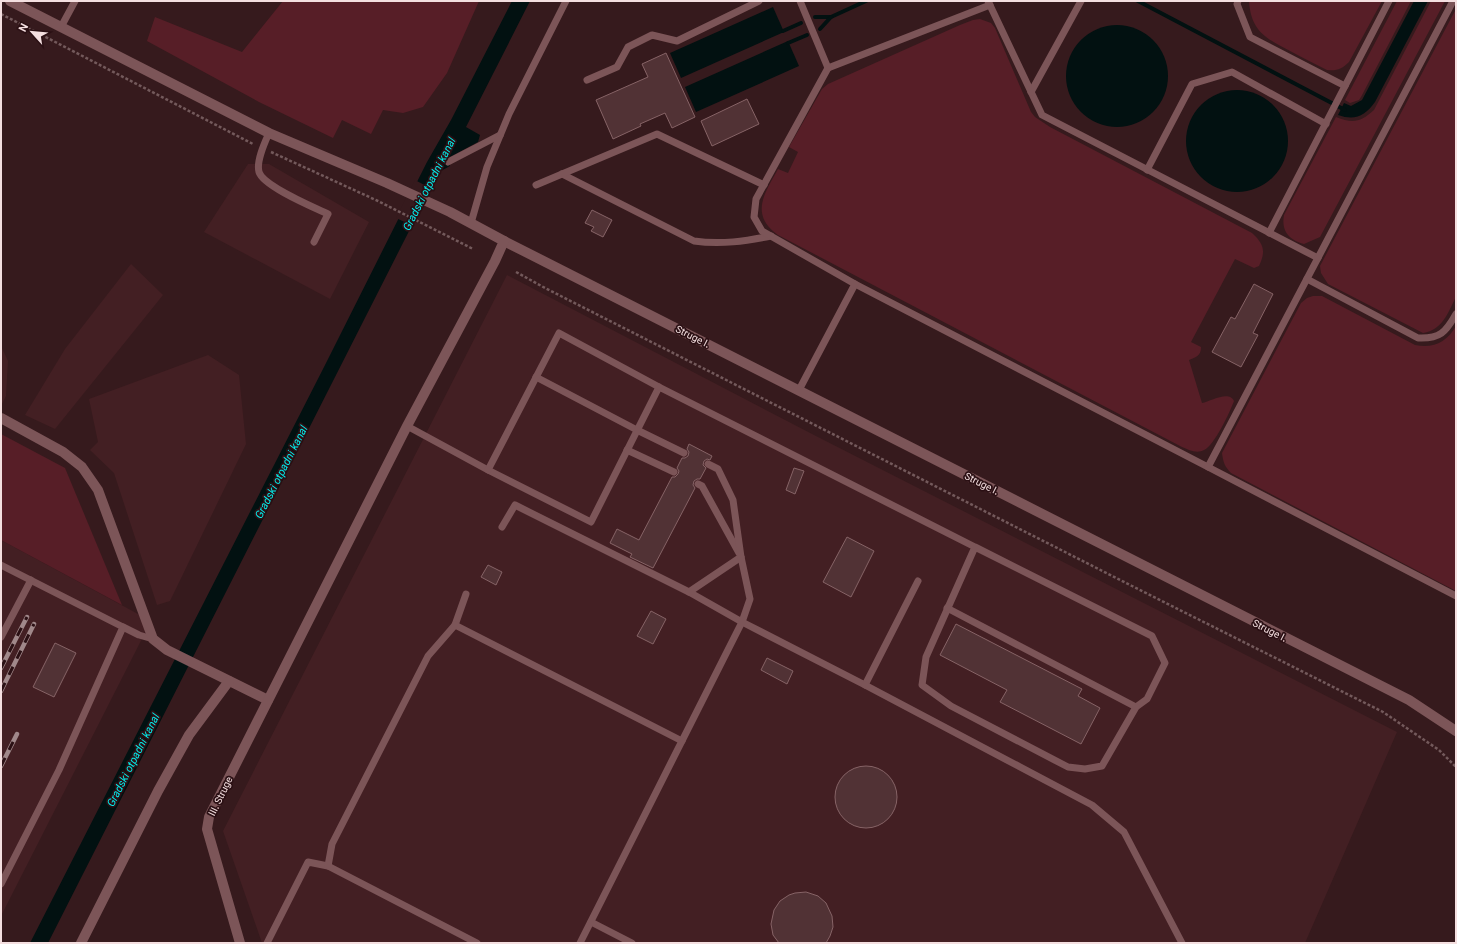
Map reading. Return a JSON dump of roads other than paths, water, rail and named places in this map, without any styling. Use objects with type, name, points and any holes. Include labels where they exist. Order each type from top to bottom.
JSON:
[{"type":"street","name":"Struge I.","points":[[10,1],[269,132],[450,212],[504,241],[1409,700],[1456,731]]},
{"type":"street","name":"III. Struge","points":[[240,943],[206,828],[209,817],[407,426],[504,241]]},
{"type":"street","points":[[1,418],[63,452],[82,467],[94,484],[98,490],[153,639],[167,650],[268,700]]},
{"type":"street","points":[[81,943],[158,791],[189,735],[229,680]]},
{"type":"lane","points":[[61,27],[75,1]]},
{"type":"lane","points":[[471,223],[487,167],[500,135],[509,114],[566,1]]},
{"type":"lane","points":[[587,80],[617,67],[628,47],[652,35],[677,41],[759,1]]},
{"type":"lane","points":[[800,1],[828,68]]},
{"type":"lane","points":[[1032,92],[1081,1]]},
{"type":"lane","points":[[1238,1],[1237,4],[1250,37],[1344,86]]},
{"type":"lane","points":[[1270,233],[1344,86],[1389,1]]},
{"type":"lane","points":[[1208,467],[1453,1]]},
{"type":"lane","points":[[1318,258],[1042,115],[989,3],[828,68],[756,199],[754,217],[762,231],[855,284],[1456,596]]},
{"type":"lane","points":[[1147,170],[1192,84],[1232,72],[1326,124]]},
{"type":"lane","points":[[269,132],[262,149],[259,172],[264,180],[273,186],[328,214],[314,242]]},
{"type":"lane","points":[[536,185],[657,134],[764,185]]},
{"type":"lane","points":[[448,162],[500,135]]},
{"type":"lane","points":[[562,174],[694,241],[711,243],[746,241],[772,236]]},
{"type":"lane","points":[[1307,279],[1418,338],[1427,339],[1438,336],[1446,330],[1456,314]]},
{"type":"lane","points":[[799,390],[855,284]]},
{"type":"lane","points":[[488,470],[559,333],[660,387],[975,546],[1152,636],[1165,662],[1147,699],[1136,707],[1102,766],[1085,769],[1068,766],[958,710],[922,685],[926,657],[975,546]]},
{"type":"lane","points":[[536,377],[684,453]]},
{"type":"lane","points":[[407,426],[488,470],[591,522],[660,387]]},
{"type":"lane","points":[[627,450],[674,472]]},
{"type":"lane","points":[[580,943],[742,622],[750,598],[741,557],[733,500],[718,469],[708,464]]},
{"type":"lane","points":[[698,484],[702,486],[741,557]]},
{"type":"lane","points":[[502,527],[515,505],[689,592],[742,622],[1092,805],[1124,832],[1182,943]]},
{"type":"lane","points":[[689,592],[741,557]]},
{"type":"lane","points":[[1,565],[139,635],[153,639]]},
{"type":"lane","points":[[1,638],[31,580]]},
{"type":"lane","points":[[865,685],[918,581]]},
{"type":"lane","points":[[328,866],[332,844],[428,656],[455,625],[466,594]]},
{"type":"lane","points":[[947,608],[1136,707]]},
{"type":"lane","points":[[455,625],[682,741]]},
{"type":"lane","points":[[1,884],[59,770],[123,627]]},
{"type":"lane","points":[[267,943],[308,862],[328,866],[477,943]]},
{"type":"lane","points":[[591,922],[632,943]]},
{"type":"water","name":"Gradski otpadni kanal","points":[[512,1],[530,1],[466,127],[480,135],[478,142],[448,158],[450,166],[439,172],[48,943],[30,943],[427,162],[451,120]]},
{"type":"water","points":[[1414,1],[1428,1],[1375,102],[1367,111],[1359,116],[1344,117],[1338,115],[1344,103],[1351,106],[1362,100]]},
{"type":"water","points":[[773,7],[784,32],[681,78],[670,53]]},
{"type":"water","points":[[1117,25],[1137,28],[1146,33],[1160,47],[1165,56],[1168,76],[1165,96],[1160,105],[1146,119],[1137,124],[1117,127],[1097,124],[1088,119],[1074,105],[1069,96],[1066,76],[1069,56],[1074,47],[1088,33],[1097,28]]},
{"type":"water","points":[[788,41],[799,66],[696,112],[685,87]]},
{"type":"water","points":[[1237,90],[1257,93],[1266,98],[1280,112],[1285,121],[1288,141],[1285,161],[1280,170],[1266,184],[1257,189],[1237,192],[1217,189],[1208,184],[1194,170],[1189,161],[1186,141],[1189,121],[1194,112],[1208,98],[1217,93]]},
{"type":"waterway","points":[[815,17],[831,17],[866,1]]},
{"type":"waterway","points":[[1138,1],[1345,110]]},
{"type":"waterway","points":[[820,29],[831,17]]},
{"type":"waterway","points":[[783,31],[801,23]]},
{"type":"waterway","points":[[788,43],[807,35]]},
{"type":"railway","points":[[1,668],[27,617]]},
{"type":"railway","points":[[1,691],[34,624]]},
{"type":"railway","points":[[1,766],[17,734]]}]
